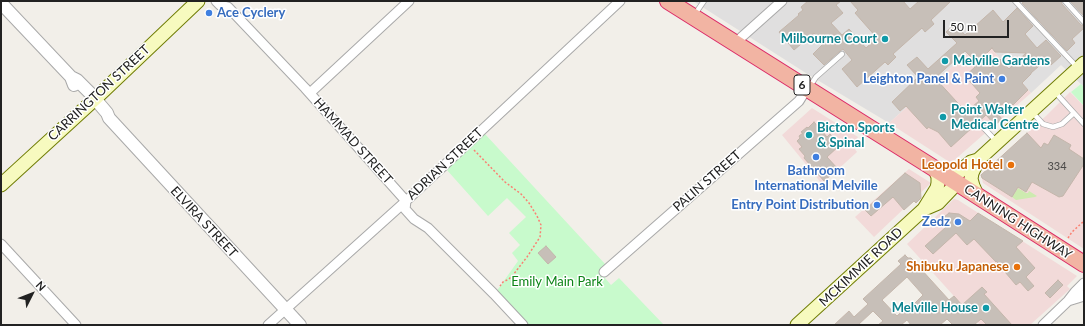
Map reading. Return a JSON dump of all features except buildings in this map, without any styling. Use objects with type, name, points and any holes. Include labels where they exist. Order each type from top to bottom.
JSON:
[{"type":"highway","name":"CANNING HIGHWAY","points":[[668,1],[1084,264]]},
{"type":"main road","name":"CARRINGTON STREET","points":[[1,185],[189,1]]},
{"type":"main road","name":"CARRINGTON STREET","points":[[1,176],[198,1]]},
{"type":"main road","points":[[977,195],[971,179],[978,160],[1081,66]]},
{"type":"main road","name":"MCKIMMIE ROAD","points":[[924,209],[938,203],[954,181],[971,162],[978,160]]},
{"type":"main road","name":"MCKIMMIE ROAD","points":[[797,325],[924,209],[937,188],[938,177],[935,169]]},
{"type":"street","name":"HAMMAD STREET","points":[[216,1],[220,5],[227,4],[310,93],[406,201],[405,209],[414,219],[428,228],[524,325]]},
{"type":"street","points":[[310,93],[409,1]]},
{"type":"street","name":"ADRIAN STREET","points":[[268,325],[406,201],[620,1]]},
{"type":"street","points":[[735,43],[782,1]]},
{"type":"street","name":"ELVIRA STREET","points":[[1,3],[71,77],[73,84],[107,113],[109,118],[300,325]]},
{"type":"street","name":"PALIN STREET","points":[[604,272],[797,102],[807,88]]},
{"type":"street","points":[[1,244],[76,325]]},
{"type":"street","points":[[1043,325],[1068,302],[1084,283]]},
{"type":"street","points":[[1068,302],[1081,298],[1084,295]]},
{"type":"lane","points":[[693,17],[704,1]]},
{"type":"lane","points":[[1015,1],[1081,66]]},
{"type":"lane","points":[[1065,1],[1084,22]]},
{"type":"lane","points":[[807,88],[816,77],[842,54]]},
{"type":"lane","points":[[1054,91],[1084,124]]},
{"type":"lane","points":[[1031,111],[1043,124],[1053,127],[1062,124],[1074,113]]},
{"type":"lane","points":[[981,125],[997,142]]},
{"type":"path","points":[[468,143],[505,182],[521,194],[529,203],[541,225],[540,237],[527,258],[509,279],[503,282],[495,295]]},
{"type":"path","points":[[1067,240],[1072,232],[1084,221]]},
{"type":"shaded area","points":[[693,1],[1084,1],[1084,87],[1061,65],[1031,93],[983,39],[889,123],[809,75]]},
{"type":"shaded area","points":[[983,39],[1031,93],[951,163],[889,123]]},
{"type":"shaded area","points":[[1070,92],[1084,106],[1084,249],[983,183],[981,175]]},
{"type":"shaded area","points":[[812,108],[858,137],[852,145],[857,152],[822,184],[782,135]]},
{"type":"shaded area","points":[[909,169],[931,183],[874,237],[855,217]]},
{"type":"shaded area","points":[[954,199],[958,200],[1077,276],[1067,286],[1070,289],[1030,325],[980,325],[907,244]]},
{"type":"green space","points":[[1081,84],[1084,87],[1084,106],[1071,92]]},
{"type":"green space","name":"Emily Main Park","points":[[485,134],[606,265],[599,271],[611,285],[619,278],[664,325],[528,325],[496,292],[518,261],[512,253],[520,245],[509,233],[526,217],[507,198],[488,216],[446,169]]},
{"type":"green space","points":[[1018,188],[1026,193],[1029,191],[1037,196],[1016,200],[1012,197]]},
{"type":"place","name":"Ace Cyclery","points":[[209,13]]},
{"type":"place","name":"Milbourne Court","points":[[885,39]]},
{"type":"place","name":"Melville Gardens","points":[[945,61]]},
{"type":"place","name":"Leighton Panel & Paint","points":[[1002,79]]},
{"type":"place","name":"Point Walter Medical Centre","points":[[943,117]]},
{"type":"place","name":"Bicton Sports & Spinal","points":[[809,135]]},
{"type":"place","name":"Bathroom International Melville","points":[[816,157]]},
{"type":"place","name":"Leopold Hotel","points":[[1011,165]]},
{"type":"place","name":"Entry Point Distribution","points":[[877,205]]},
{"type":"place","name":"Zedz","points":[[958,222]]},
{"type":"place","name":"Shibuku Japanese","points":[[1017,267]]},
{"type":"place","name":"Melville House","points":[[986,308]]}]
